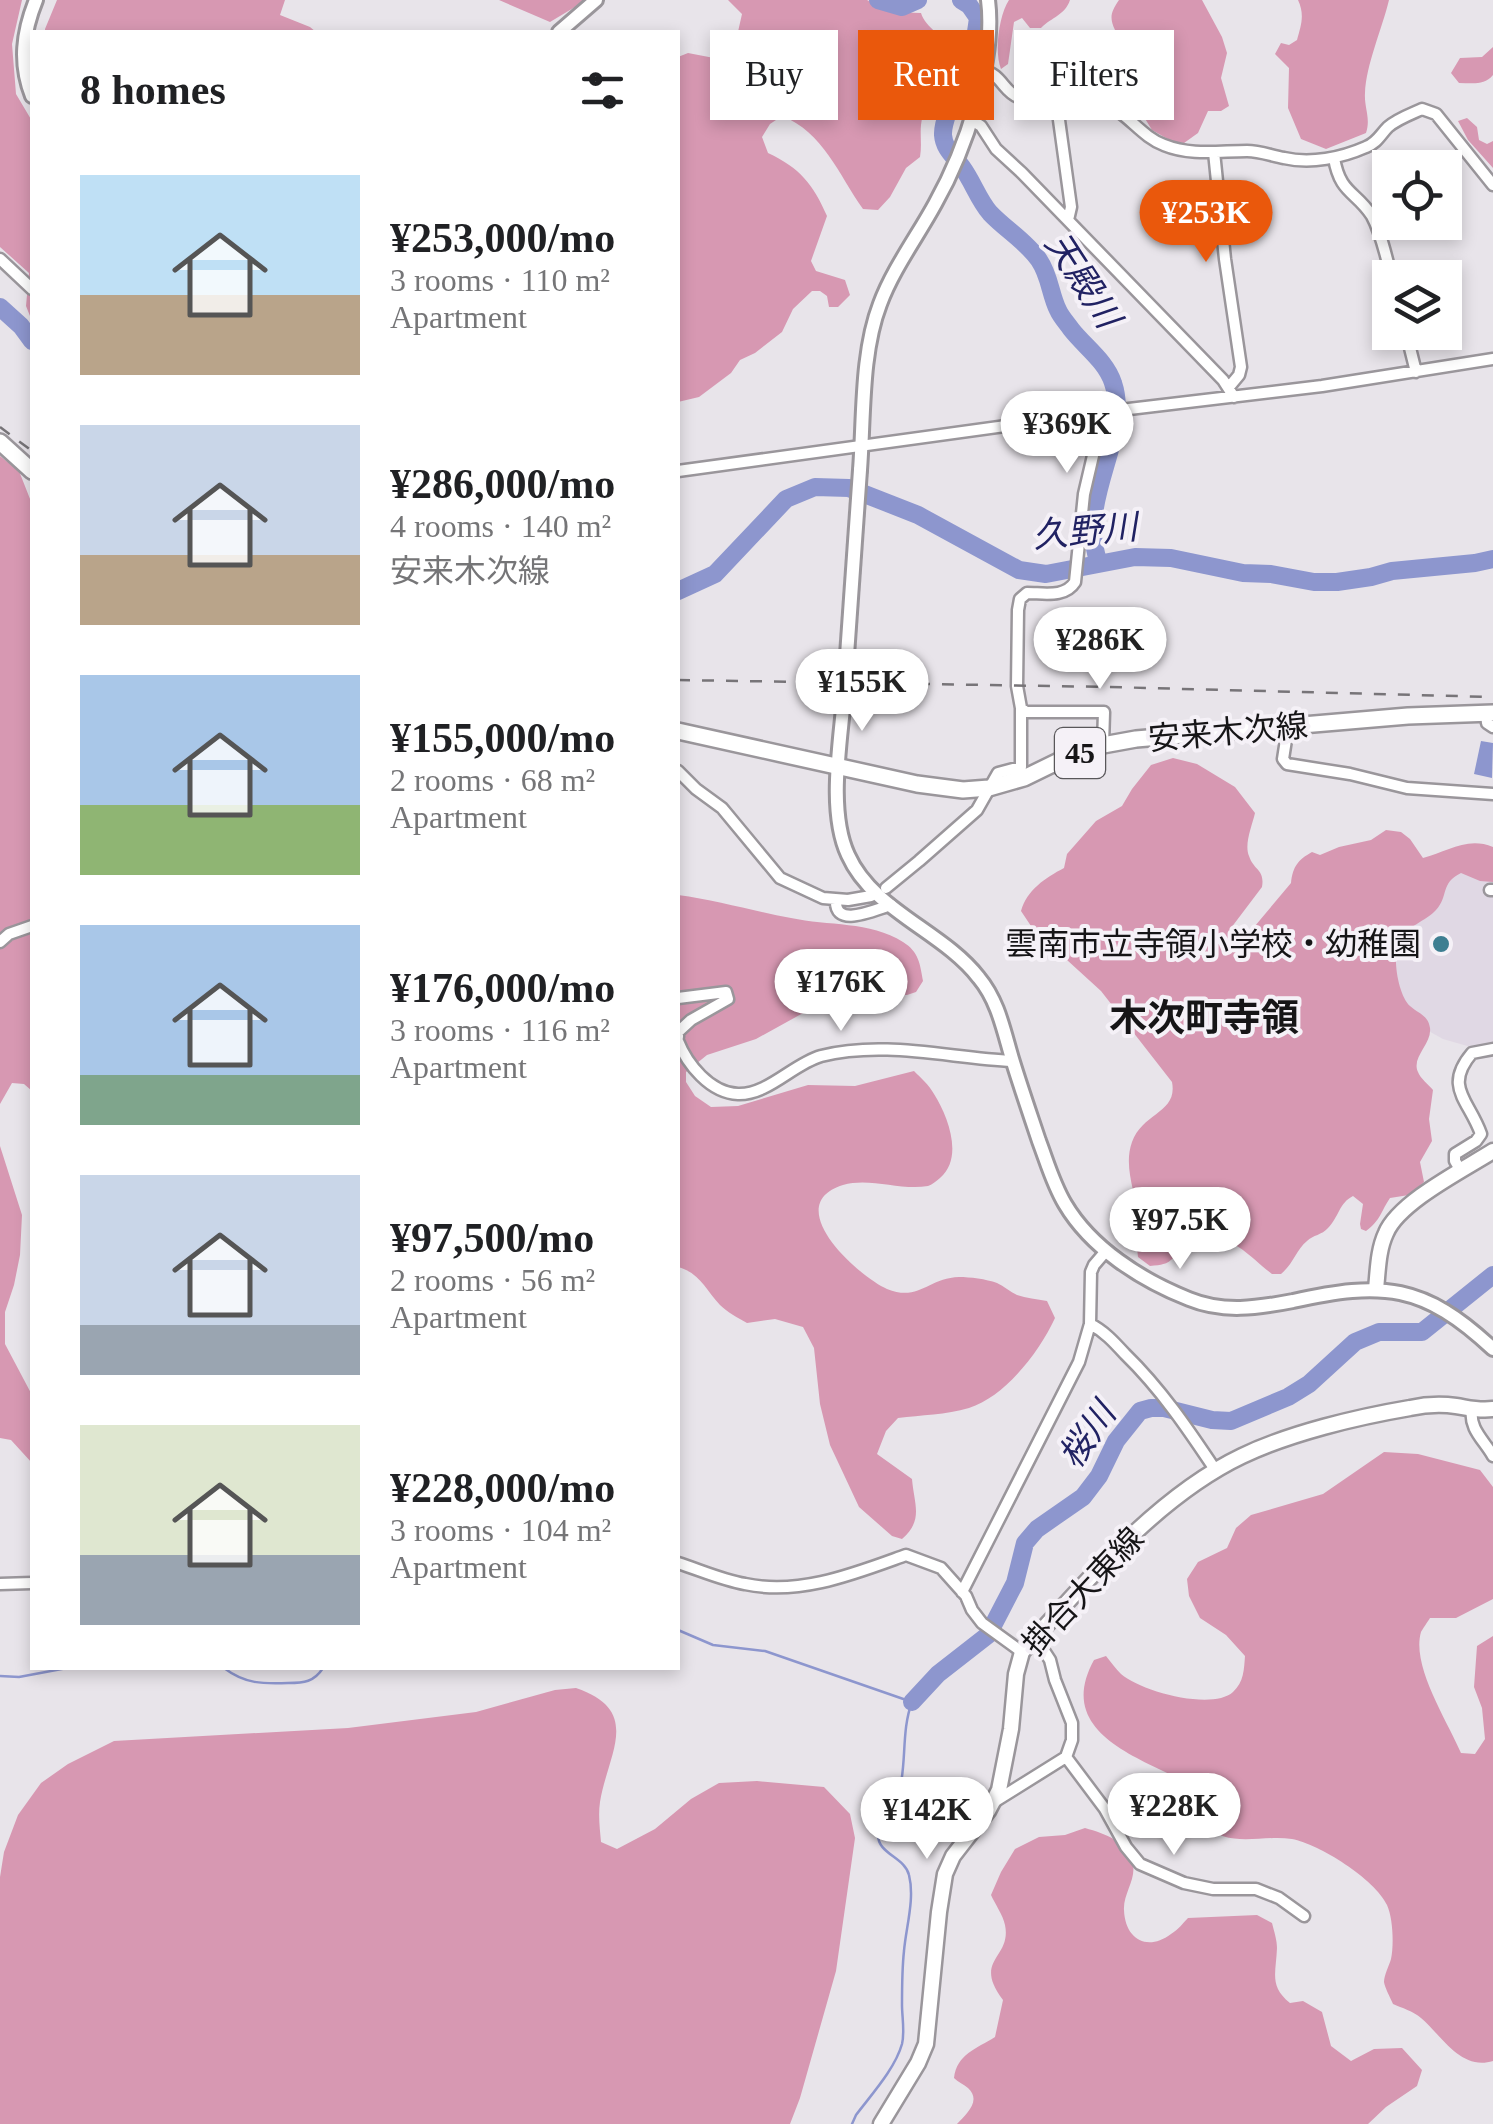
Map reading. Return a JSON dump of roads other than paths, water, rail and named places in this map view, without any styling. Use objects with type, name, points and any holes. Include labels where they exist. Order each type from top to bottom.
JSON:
[{"type":"main road","points":[[0,442],[30,469]]},
{"type":"main road","name":"安来木次線","points":[[680,731],[838,768],[964,790],[1024,778],[1064,758],[1136,739],[1408,716],[1491,718]]},
{"type":"main road","points":[[1376,1289],[1380,1250],[1392,1222],[1417,1200],[1493,1151]]},
{"type":"main road","name":"掛合大東線","points":[[882,2124],[926,2044],[945,1874],[953,1856],[994,1802],[1011,1729],[1022,1652],[1140,1528],[1171,1502],[1239,1457],[1278,1441],[1378,1415],[1427,1406],[1493,1409]]},
{"type":"street","points":[[30,88],[23,41],[36,0]]},
{"type":"street","points":[[562,30],[596,0]]},
{"type":"street","points":[[988,0],[990,30]]},
{"type":"street","points":[[994,74],[1014,94]]},
{"type":"street","points":[[1129,120],[1158,143],[1182,151],[1253,151],[1294,160],[1334,158],[1368,147],[1393,123],[1426,109],[1436,114],[1493,185]]},
{"type":"street","points":[[1232,392],[996,149],[981,126],[970,120],[951,172],[879,305],[869,348],[838,768],[839,823],[847,854],[865,882],[979,977],[996,1005],[1058,1192],[1082,1228],[1106,1251],[1174,1293],[1224,1308],[1256,1308],[1336,1291],[1376,1289],[1407,1294],[1439,1306],[1493,1349]]},
{"type":"street","points":[[1061,120],[1071,207],[1068,220]]},
{"type":"street","points":[[1214,152],[1241,367],[1232,392]]},
{"type":"street","points":[[1334,158],[1336,172],[1346,190],[1375,223],[1386,260]]},
{"type":"street","points":[[0,259],[30,287]]},
{"type":"street","points":[[1410,350],[1416,372]]},
{"type":"street","points":[[680,471],[1493,359]]},
{"type":"street","points":[[886,888],[977,810],[998,773],[1020,767],[1020,599],[1028,593],[1061,593],[1075,582],[1084,494],[1107,412]]},
{"type":"street","points":[[1022,708],[1026,712],[1104,712],[1103,745]]},
{"type":"street","points":[[1288,727],[1283,759],[1287,764],[1407,788],[1493,794]]},
{"type":"street","points":[[680,772],[722,808],[780,878],[823,898],[871,896]]},
{"type":"street","points":[[836,900],[835,909],[845,916],[891,905]]},
{"type":"street","points":[[0,942],[8,934],[30,927]]},
{"type":"street","points":[[680,998],[726,992],[728,999],[680,1030]]},
{"type":"street","points":[[680,1044],[685,1058],[706,1081],[739,1094],[767,1086],[821,1056],[863,1050],[1012,1061]]},
{"type":"street","points":[[1462,1171],[1455,1154],[1481,1134],[1458,1088],[1458,1076],[1472,1053],[1493,1050]]},
{"type":"street","points":[[962,1592],[1080,1362],[1090,1324],[1091,1272],[1106,1251]]},
{"type":"street","points":[[1090,1324],[1102,1330],[1150,1379],[1216,1471]]},
{"type":"street","points":[[1472,1410],[1473,1427],[1493,1456]]},
{"type":"street","points":[[680,1563],[748,1585],[777,1587],[830,1580],[906,1555],[940,1568],[962,1592],[976,1618],[1022,1652]]},
{"type":"street","points":[[0,1584],[30,1583]]},
{"type":"street","points":[[994,1802],[1066,1757],[1072,1740],[1072,1724],[1050,1660],[1036,1637]]},
{"type":"street","points":[[1066,1757],[1140,1864],[1184,1883],[1213,1889],[1256,1889],[1279,1898],[1304,1916]]},
{"type":"water","points":[[1481,741],[1493,743],[1492,778],[1474,774]]},
{"type":"waterway","name":"天殿川","points":[[878,0],[902,7],[918,0]]},
{"type":"waterway","name":"天殿川","points":[[961,0],[978,18],[971,58],[946,119],[945,144],[990,213],[1039,260],[1061,315],[1100,361],[1113,383],[1115,425],[1094,516],[1093,539],[1099,563]]},
{"type":"waterway","name":"久野川","points":[[0,307],[30,338]]},
{"type":"waterway","name":"久野川","points":[[680,590],[715,574],[786,499],[815,487],[849,488],[918,515],[1019,570],[1046,574],[1135,557],[1171,558],[1243,573],[1337,582],[1493,559]]},
{"type":"waterway","name":"桜川","points":[[912,1702],[938,1674],[988,1635],[1015,1583],[1025,1543],[1037,1529],[1083,1497],[1099,1476],[1116,1441],[1140,1411],[1164,1408],[1231,1421],[1309,1384],[1355,1342],[1379,1332],[1422,1332],[1493,1275]]},
{"type":"waterway","points":[[680,1631],[713,1645],[765,1651],[912,1702],[899,1793],[878,1834],[882,1846],[906,1869],[911,1884],[902,1971],[903,2039],[894,2063],[852,2124]]},
{"type":"waterway","points":[[0,1676],[19,1677],[56,1670]]},
{"type":"waterway","points":[[227,1670],[247,1680],[270,1683],[308,1681],[321,1670]]},
{"type":"railway","points":[[0,427],[30,450]]},
{"type":"railway","points":[[680,680],[1493,697]]},
{"type":"place","name":"雲南市立寺領小学校・幼稚園","points":[[1441,944]]},
{"type":"district","name":"木次町寺領","points":[[1204,1018]]}]
